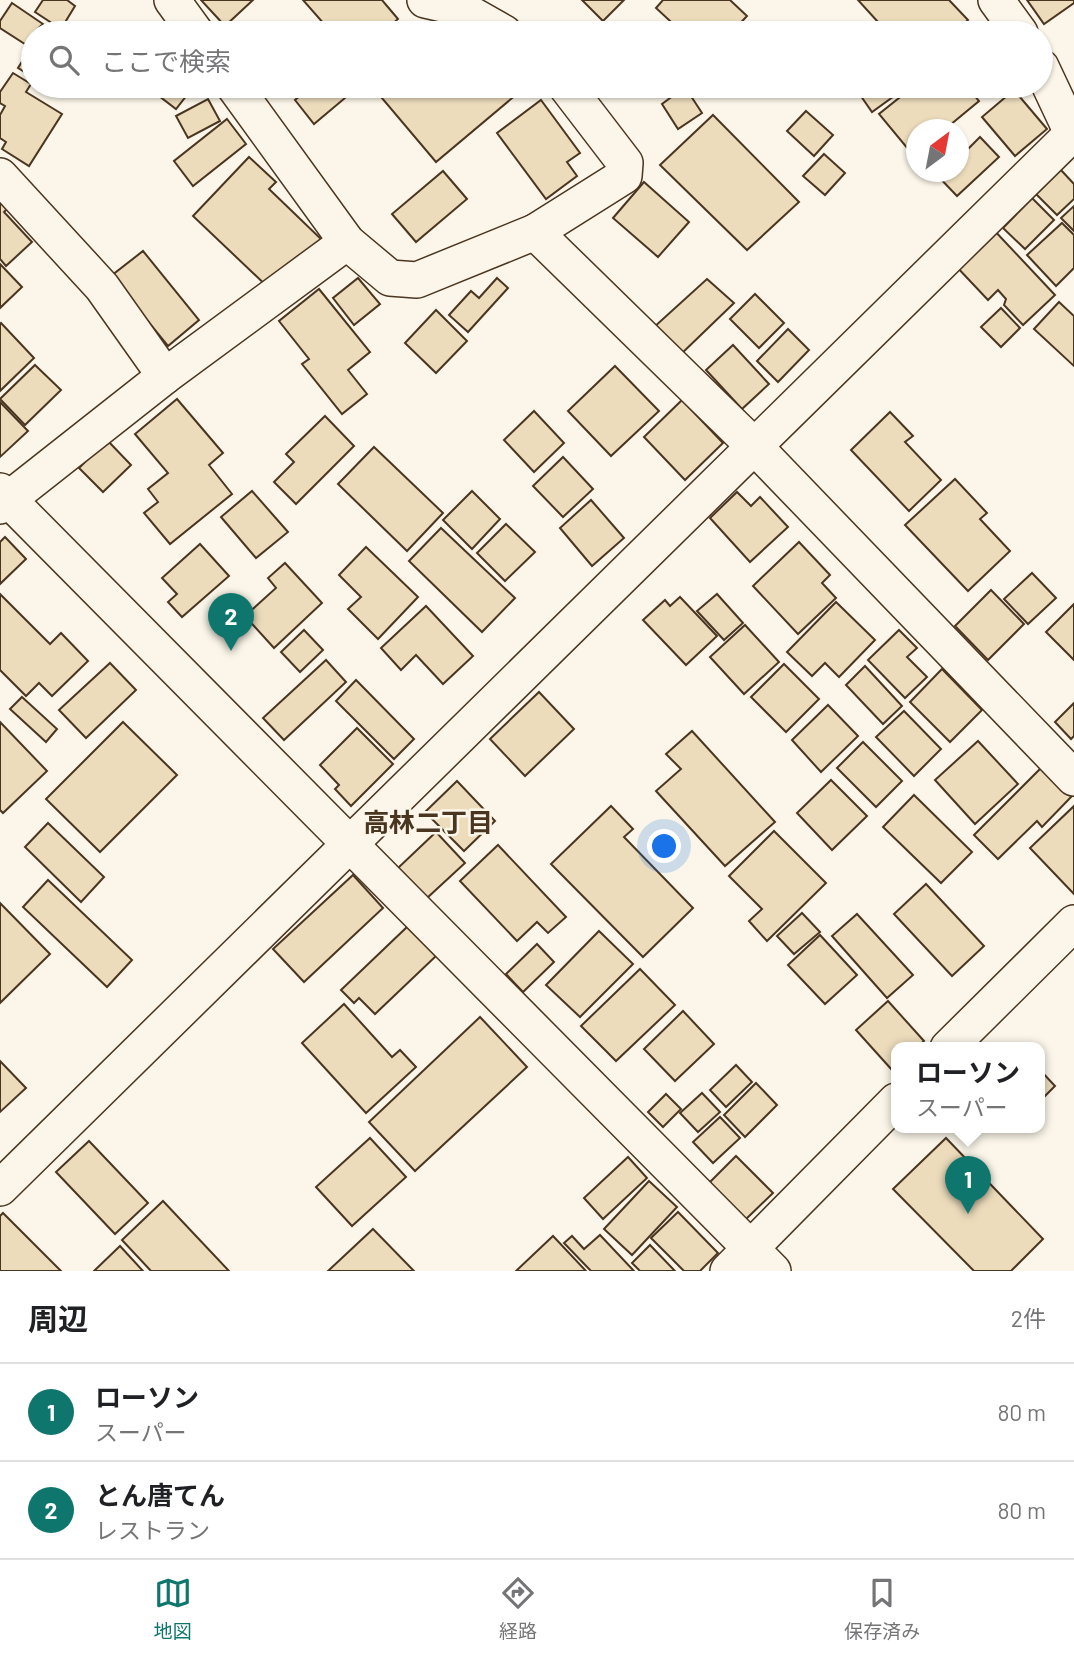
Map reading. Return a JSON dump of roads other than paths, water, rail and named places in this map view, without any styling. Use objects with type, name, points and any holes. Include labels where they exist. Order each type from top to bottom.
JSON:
[{"type":"street","points":[[172,0],[187,21]]},
{"type":"street","points":[[425,0],[439,6],[460,8],[483,21]]},
{"type":"street","points":[[996,0],[1011,21]]},
{"type":"street","points":[[0,1188],[1073,134],[1053,92]]},
{"type":"street","points":[[243,98],[347,242],[390,278],[417,280],[535,232],[624,176],[625,163],[575,98]]},
{"type":"street","points":[[0,176],[103,286],[165,376]]},
{"type":"street","points":[[535,232],[755,447],[1074,778]]},
{"type":"street","points":[[347,242],[3,499],[348,844],[751,1264],[891,1107]]},
{"type":"street","points":[[954,1042],[1074,923]]},
{"type":"place","name":"とん唐てん","points":[[231,651]]},
{"type":"place","name":"ローソン","points":[[968,1214]]},
{"type":"district","name":"高林二丁目","points":[[428,821]]}]
